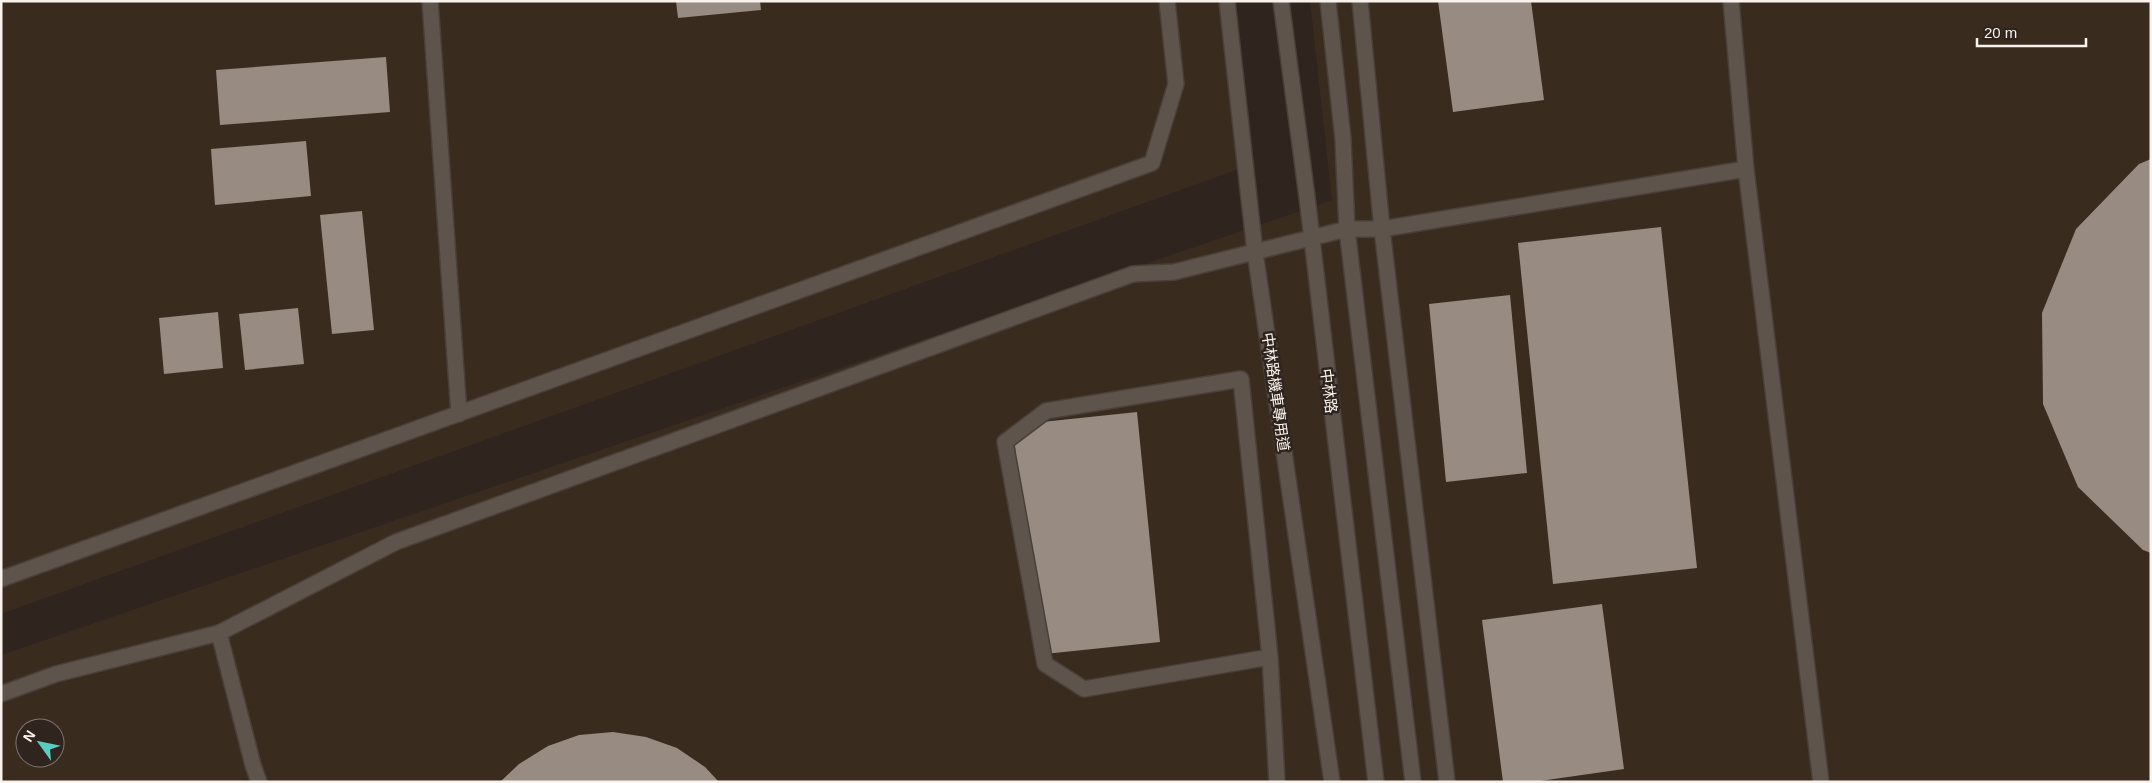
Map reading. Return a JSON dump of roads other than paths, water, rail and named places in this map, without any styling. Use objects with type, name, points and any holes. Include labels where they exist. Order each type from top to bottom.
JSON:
[{"type":"street","points":[[430,1],[459,414]]},
{"type":"street","points":[[1,580],[1152,163],[1176,84],[1167,1]]},
{"type":"street","name":"中林路機車專用道","points":[[1227,1],[1255,252],[1332,782]]},
{"type":"street","name":"中林路","points":[[1281,1],[1376,782]]},
{"type":"street","points":[[1328,1],[1343,139],[1348,229],[1413,782]]},
{"type":"street","points":[[1360,1],[1382,229],[1447,782]]},
{"type":"street","points":[[1731,1],[1746,169],[1821,782]]},
{"type":"street","points":[[1,694],[56,674],[219,633],[396,542],[1133,274],[1174,272],[1348,229],[1382,229],[1746,169]]},
{"type":"street","points":[[1270,657],[1084,689],[1045,664],[1004,442],[1046,411],[1242,379],[1270,657],[1277,782]]},
{"type":"street","points":[[219,633],[259,782]]}]
